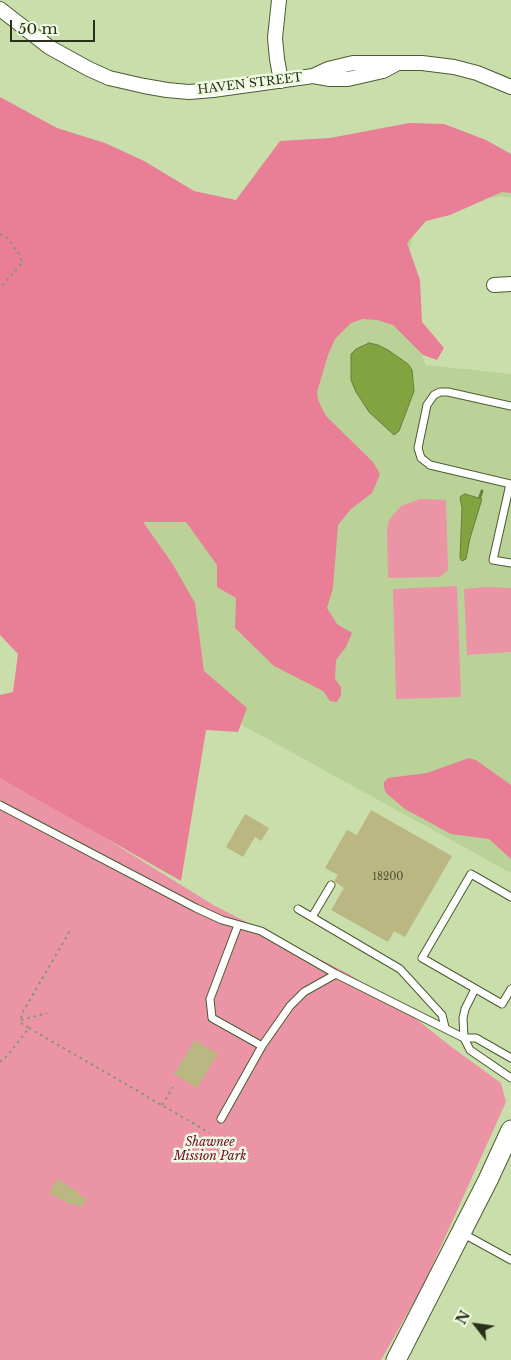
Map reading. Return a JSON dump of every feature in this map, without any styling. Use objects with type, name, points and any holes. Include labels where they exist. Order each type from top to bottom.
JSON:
[{"type":"main road","points":[[396,1360],[462,1232],[511,1130]]},
{"type":"street","points":[[279,0],[275,38],[276,59],[282,81]]},
{"type":"street","name":"HAVEN STREET","points":[[0,9],[49,47],[68,58],[109,78],[159,89],[189,92],[282,81],[312,76],[328,68],[353,63],[422,63],[454,67],[477,73],[511,87]]},
{"type":"street","points":[[494,285],[511,284]]},
{"type":"lane","points":[[511,406],[448,392],[440,392],[434,395],[427,406],[418,448],[421,458],[430,465],[510,484],[493,560],[511,563]]},
{"type":"lane","points":[[0,804],[196,908],[238,926],[261,931],[336,974],[464,1038],[476,1038],[511,1058]]},
{"type":"lane","points":[[511,897],[471,874],[422,958],[502,1004],[511,989]]},
{"type":"lane","points":[[312,917],[331,885]]},
{"type":"lane","points":[[298,909],[400,969],[442,1015],[445,1027]]},
{"type":"lane","points":[[238,926],[210,999],[212,1018],[262,1046]]},
{"type":"lane","points":[[221,1119],[262,1046],[290,1006],[304,992],[336,974]]},
{"type":"lane","points":[[475,989],[466,1008],[464,1038],[470,1050],[511,1078]]},
{"type":"lane","points":[[462,1232],[511,1260]]},
{"type":"path","points":[[0,234],[8,239],[20,254],[22,263],[0,288]]},
{"type":"path","points":[[71,929],[21,1015],[22,1024],[210,1133]]},
{"type":"path","points":[[21,1020],[47,1013]]},
{"type":"path","points":[[0,1062],[29,1028]]},
{"type":"path","points":[[162,1105],[174,1087]]},
{"type":"shaded area","points":[[0,97],[57,128],[105,143],[144,161],[194,191],[236,200],[280,141],[330,138],[409,123],[444,124],[486,140],[511,154],[511,193],[502,192],[450,215],[426,221],[407,243],[420,280],[422,322],[444,348],[437,360],[423,355],[393,325],[377,320],[363,319],[351,323],[335,339],[328,355],[317,392],[318,400],[326,416],[373,462],[380,474],[372,493],[351,509],[338,525],[333,588],[327,608],[337,624],[352,633],[346,647],[336,660],[335,679],[341,687],[341,695],[337,702],[330,701],[323,691],[274,666],[235,628],[236,598],[217,587],[217,565],[186,522],[143,522],[172,563],[195,603],[204,671],[247,708],[238,732],[206,730],[181,881],[0,778],[0,695],[13,692],[18,654],[0,635]]},
{"type":"shaded area","points":[[281,153],[511,165],[511,198],[502,196],[445,204],[417,220],[405,267],[404,312],[426,365],[511,374],[511,873],[24,605]]},
{"type":"shaded area","points":[[369,343],[388,350],[408,364],[412,370],[414,391],[399,431],[394,435],[369,412],[356,392],[351,380],[351,354],[356,349]]},
{"type":"shaded area","points":[[465,494],[482,499],[470,538],[466,559],[462,561],[460,558],[462,508],[460,498]]},
{"type":"shaded area","points":[[469,758],[476,760],[511,785],[511,859],[489,839],[451,834],[405,809],[386,793],[384,782],[388,778],[427,773]]},
{"type":"green space","points":[[420,499],[446,500],[448,570],[440,577],[388,578],[387,530],[389,520],[401,506]]},
{"type":"green space","points":[[457,586],[461,697],[396,699],[393,589]]},
{"type":"green space","points":[[484,587],[511,588],[511,652],[467,655],[464,589]]},
{"type":"green space","name":"Shawnee Mission Park","points":[[0,773],[215,906],[349,974],[420,1022],[501,1083],[506,1102],[424,1284],[381,1360],[0,1360]]},
{"type":"building","points":[[371,810],[452,856],[405,937],[394,931],[388,942],[331,910],[344,888],[334,881],[338,875],[325,868],[347,830],[357,835]]},
{"type":"building","points":[[245,814],[269,828],[261,841],[255,837],[243,857],[226,847]]},
{"type":"building","points":[[195,1040],[218,1054],[197,1088],[174,1074]]},
{"type":"building","points":[[57,1179],[87,1199],[81,1208],[72,1203],[71,1205],[49,1193]]},
{"type":"waterway","points":[[480,497],[482,491]]}]
